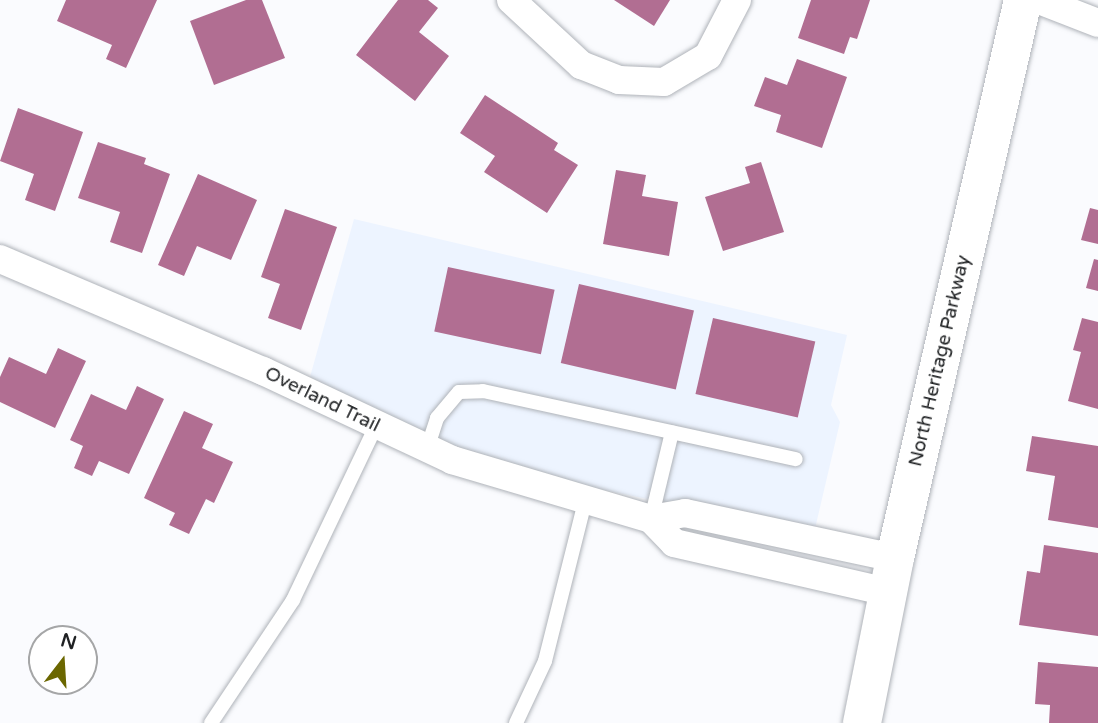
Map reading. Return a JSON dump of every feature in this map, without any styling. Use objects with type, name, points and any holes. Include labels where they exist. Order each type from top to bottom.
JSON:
[{"type":"main road","name":"North Heritage Parkway","points":[[862,723],[892,575],[1023,0]]},
{"type":"street","points":[[510,0],[581,65],[619,80],[664,82],[708,56],[737,0]]},
{"type":"street","points":[[1039,0],[1098,23]]},
{"type":"street","name":"Overland Trail","points":[[0,259],[263,371],[427,449],[536,487],[586,498],[651,519],[685,513],[892,575]]},
{"type":"lane","points":[[427,449],[437,418],[459,392],[483,391],[796,458]]},
{"type":"lane","points":[[211,723],[293,600],[376,426]]},
{"type":"lane","points":[[651,519],[672,432]]},
{"type":"lane","points":[[516,723],[545,661],[586,498]]},
{"type":"shaded area","points":[[354,219],[847,335],[831,405],[840,422],[814,533],[491,467],[310,377]]},
{"type":"building","points":[[66,0],[157,0],[126,68],[106,59],[112,45],[57,21]]},
{"type":"building","points":[[246,0],[262,0],[285,58],[214,85],[190,21]]},
{"type":"building","points":[[398,0],[428,0],[438,8],[419,32],[449,56],[415,101],[356,55]]},
{"type":"building","points":[[614,0],[670,0],[654,26]]},
{"type":"building","points":[[811,0],[870,0],[857,39],[850,37],[844,54],[798,38]]},
{"type":"building","points":[[797,59],[847,77],[822,148],[776,132],[781,115],[754,106],[765,77],[787,85]]},
{"type":"building","points":[[485,95],[558,143],[554,150],[578,165],[547,213],[484,172],[495,156],[460,133]]},
{"type":"building","points":[[18,108],[83,132],[55,211],[25,200],[34,174],[0,161]]},
{"type":"building","points":[[98,142],[146,158],[144,164],[170,174],[142,253],[110,242],[120,212],[78,198]]},
{"type":"building","points":[[761,162],[784,232],[723,251],[705,197],[750,183],[745,167]]},
{"type":"building","points":[[616,170],[646,175],[642,196],[678,202],[669,256],[603,244]]},
{"type":"building","points":[[198,174],[257,200],[231,260],[197,246],[184,276],[158,265]]},
{"type":"building","points":[[1090,208],[1098,210],[1098,244],[1081,240]]},
{"type":"building","points":[[285,209],[337,227],[301,330],[268,318],[280,284],[261,277]]},
{"type":"building","points":[[1094,259],[1098,260],[1098,291],[1086,288]]},
{"type":"building","points":[[448,267],[555,290],[541,354],[434,332]]},
{"type":"building","points":[[579,284],[694,311],[676,389],[561,363]]},
{"type":"building","points":[[713,318],[815,342],[798,418],[695,394]]},
{"type":"building","points":[[1082,318],[1098,322],[1098,409],[1068,401],[1081,352],[1073,350]]},
{"type":"building","points":[[58,348],[86,361],[55,428],[0,402],[0,377],[9,357],[46,374]]},
{"type":"building","points":[[137,386],[164,399],[129,474],[99,461],[92,476],[74,468],[83,446],[70,440],[91,394],[126,410]]},
{"type":"building","points":[[184,411],[213,424],[202,448],[233,462],[214,503],[206,499],[189,534],[169,525],[175,513],[144,498]]},
{"type":"building","points":[[1032,436],[1098,446],[1098,528],[1048,520],[1055,476],[1026,471]]},
{"type":"building","points":[[1044,545],[1098,553],[1098,636],[1019,625],[1027,571],[1040,573]]},
{"type":"building","points":[[1038,662],[1098,667],[1098,723],[1049,723],[1050,705],[1035,704]]}]
